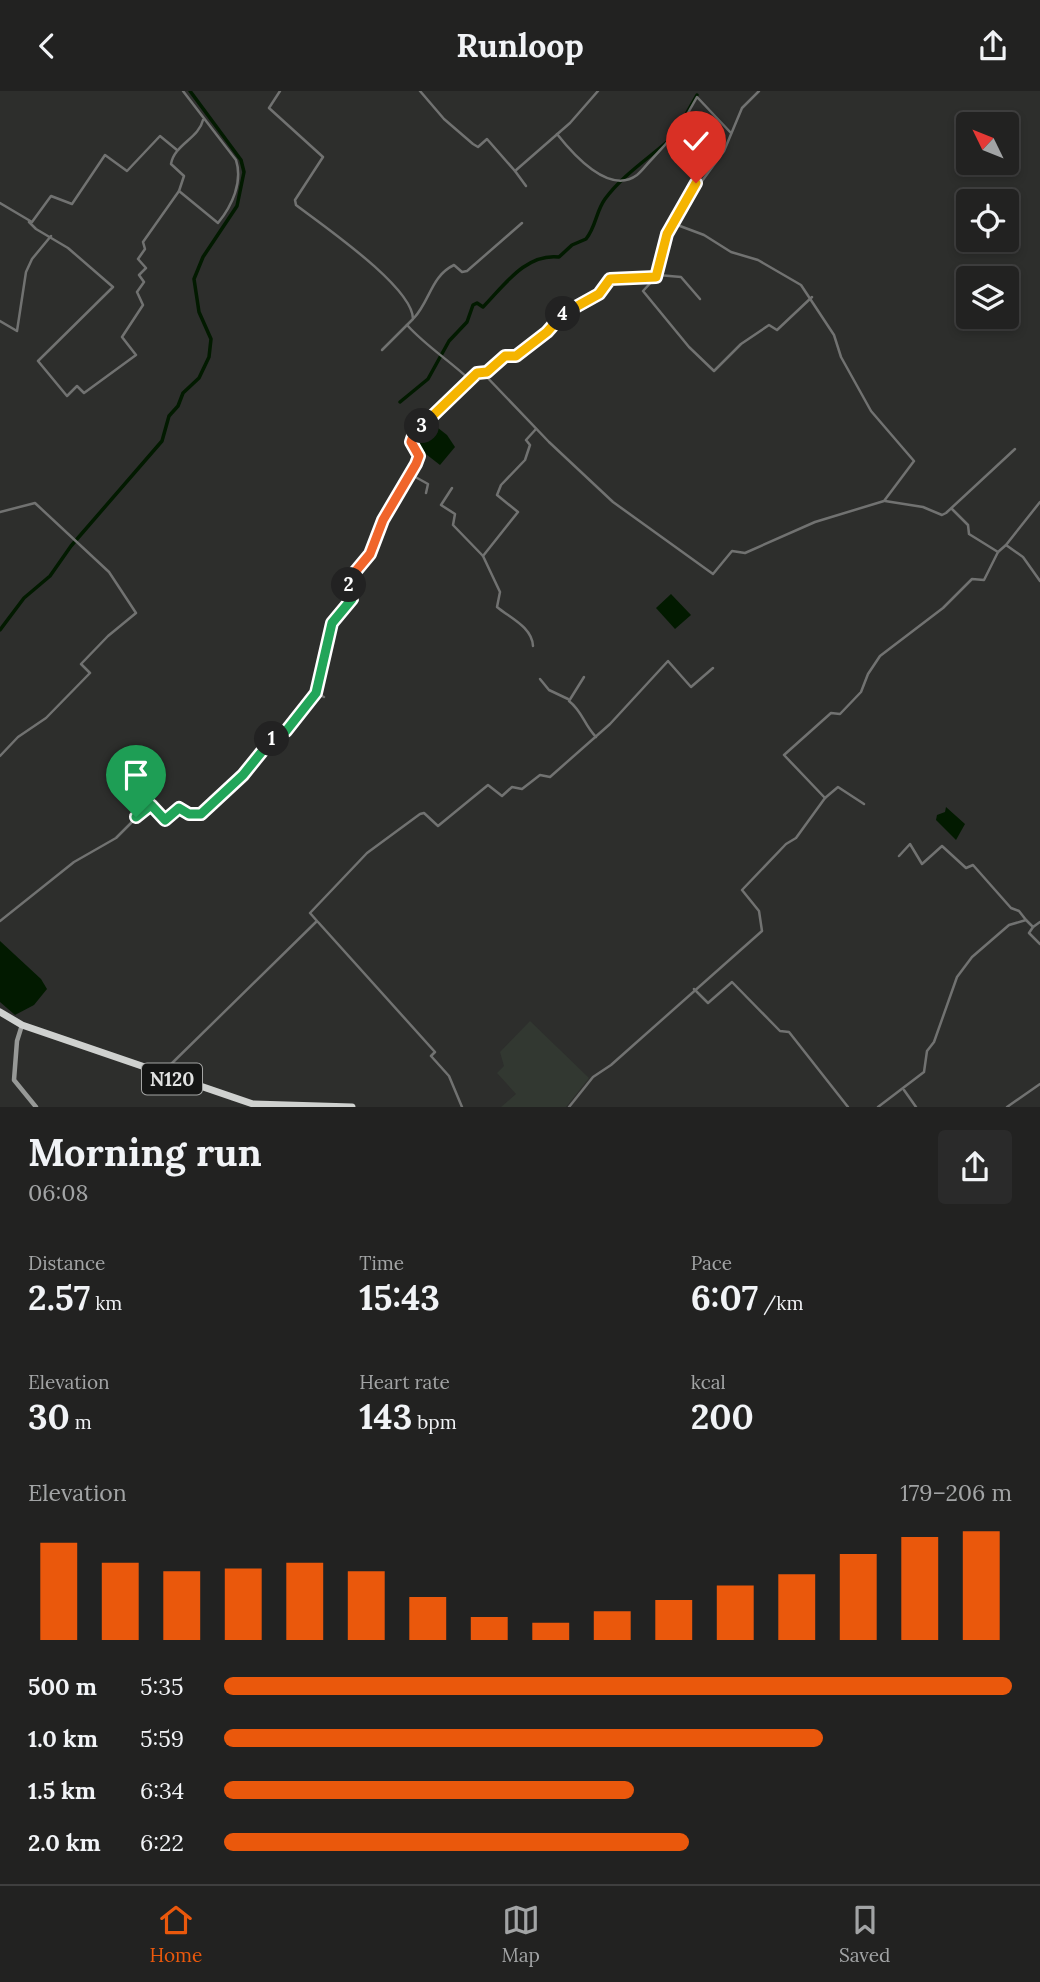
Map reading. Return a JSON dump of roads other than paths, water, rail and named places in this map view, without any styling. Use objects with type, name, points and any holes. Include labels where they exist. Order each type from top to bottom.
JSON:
[{"type":"highway","name":"N120","points":[[0,1012],[22,1025],[160,1075],[253,1104],[352,1107]]},
{"type":"street","points":[[179,191],[218,223],[232,207],[239,171],[236,160],[183,91]]},
{"type":"street","points":[[280,91],[269,108],[323,157],[295,200],[296,205],[377,269],[410,304],[413,319]]},
{"type":"street","points":[[419,91],[444,119],[473,144],[478,147],[487,139],[526,185]]},
{"type":"street","points":[[515,171],[557,134],[598,91]]},
{"type":"street","points":[[759,91],[742,108],[724,151],[702,181],[696,183],[672,223],[657,276],[643,291],[689,347],[714,371],[741,344],[768,325],[777,330],[812,297]]},
{"type":"street","points":[[557,134],[582,163],[600,174],[626,180],[638,175],[675,136],[697,97],[731,134]]},
{"type":"street","points":[[0,203],[36,229],[51,236],[113,287],[38,361],[67,396],[77,386],[84,393],[136,355],[122,337],[143,305],[137,292],[144,282],[139,275],[146,268],[138,259],[145,249],[143,242],[179,191],[184,176],[173,167],[171,160],[177,150],[202,126],[204,120]]},
{"type":"street","points":[[29,222],[51,196],[72,204],[105,155],[127,171],[160,136],[177,150]]},
{"type":"street","points":[[382,350],[425,306],[434,283],[447,268],[453,265],[462,272],[467,271],[522,223]]},
{"type":"street","points":[[672,223],[704,235],[731,252],[758,260],[801,285],[812,297],[871,411],[914,461],[884,501]]},
{"type":"street","points":[[0,321],[17,331],[26,272],[32,259],[51,236]]},
{"type":"street","points":[[0,921],[74,862],[116,838],[148,806],[153,807],[165,820],[179,808],[189,814],[201,814],[243,775],[276,734],[286,731],[316,693],[332,623],[352,599],[348,582],[370,554],[383,520],[419,456],[411,447],[414,433],[477,373],[483,373],[505,356],[516,356],[547,332],[566,311],[602,292],[610,279],[681,277],[700,299]]},
{"type":"street","points":[[407,325],[470,380]]},
{"type":"street","points":[[483,373],[536,429],[613,502],[713,574],[732,551],[745,553],[815,522],[884,501],[923,507],[942,515],[952,509],[1015,449]]},
{"type":"street","points":[[483,556],[518,512],[497,495],[501,485],[525,460],[530,445],[526,440],[536,429]]},
{"type":"street","points":[[410,474],[428,484],[426,493]]},
{"type":"street","points":[[452,488],[441,505],[455,514],[453,525],[483,556],[500,592],[498,607],[531,636],[533,646]]},
{"type":"street","points":[[825,798],[784,755],[831,713],[840,714],[861,691],[880,656],[943,608],[972,579],[979,581],[987,577],[998,552],[1040,502]]},
{"type":"street","points":[[0,512],[34,503],[109,572],[136,613],[81,664],[90,673],[46,718],[18,737],[0,756]]},
{"type":"street","points":[[952,509],[968,525],[970,534],[998,552]]},
{"type":"street","points":[[1006,545],[1023,557],[1040,581]]},
{"type":"street","points":[[462,1107],[449,1076],[431,1056],[435,1052],[310,913],[367,853],[420,814],[424,813],[438,826],[488,785],[502,796],[512,787],[522,789],[540,775],[550,777],[596,737],[668,661],[691,687],[713,668]]},
{"type":"street","points":[[569,699],[584,677]]},
{"type":"street","points":[[540,679],[549,690],[569,699],[582,713],[584,726],[596,737]]},
{"type":"street","points":[[316,693],[324,697]]},
{"type":"street","points":[[569,1107],[593,1077],[611,1065],[763,929],[759,911],[742,890],[786,844],[796,838],[825,798],[838,787],[864,804]]},
{"type":"street","points":[[899,856],[910,844],[922,864],[942,846],[966,868],[973,865],[1010,908],[1019,911],[1033,927]]},
{"type":"street","points":[[878,1107],[904,1090],[924,1072],[927,1051],[934,1042],[957,977],[972,957],[1009,925],[1026,920]]},
{"type":"street","points":[[160,1075],[317,921]]},
{"type":"street","points":[[1040,922],[1029,933],[1040,944]]},
{"type":"street","points":[[694,989],[708,1003],[732,982],[780,1031],[789,1033],[848,1107]]},
{"type":"street","points":[[22,1025],[17,1041],[14,1080],[36,1107]]},
{"type":"street","points":[[1007,1107],[1040,1084]]},
{"type":"street","points":[[904,1090],[916,1107]]},
{"type":"waterway","points":[[0,630],[24,598],[50,576],[71,546],[162,441],[169,416],[178,406],[183,393],[199,378],[209,357],[211,339],[199,312],[194,279],[203,257],[237,206],[244,172],[241,160],[190,91]]},
{"type":"waterway","points":[[685,116],[697,95]]},
{"type":"waterway","points":[[400,402],[428,379],[449,341],[467,322],[473,305],[477,303],[483,307],[525,266],[547,257],[559,257],[572,245],[586,239],[611,191],[667,142]]}]
